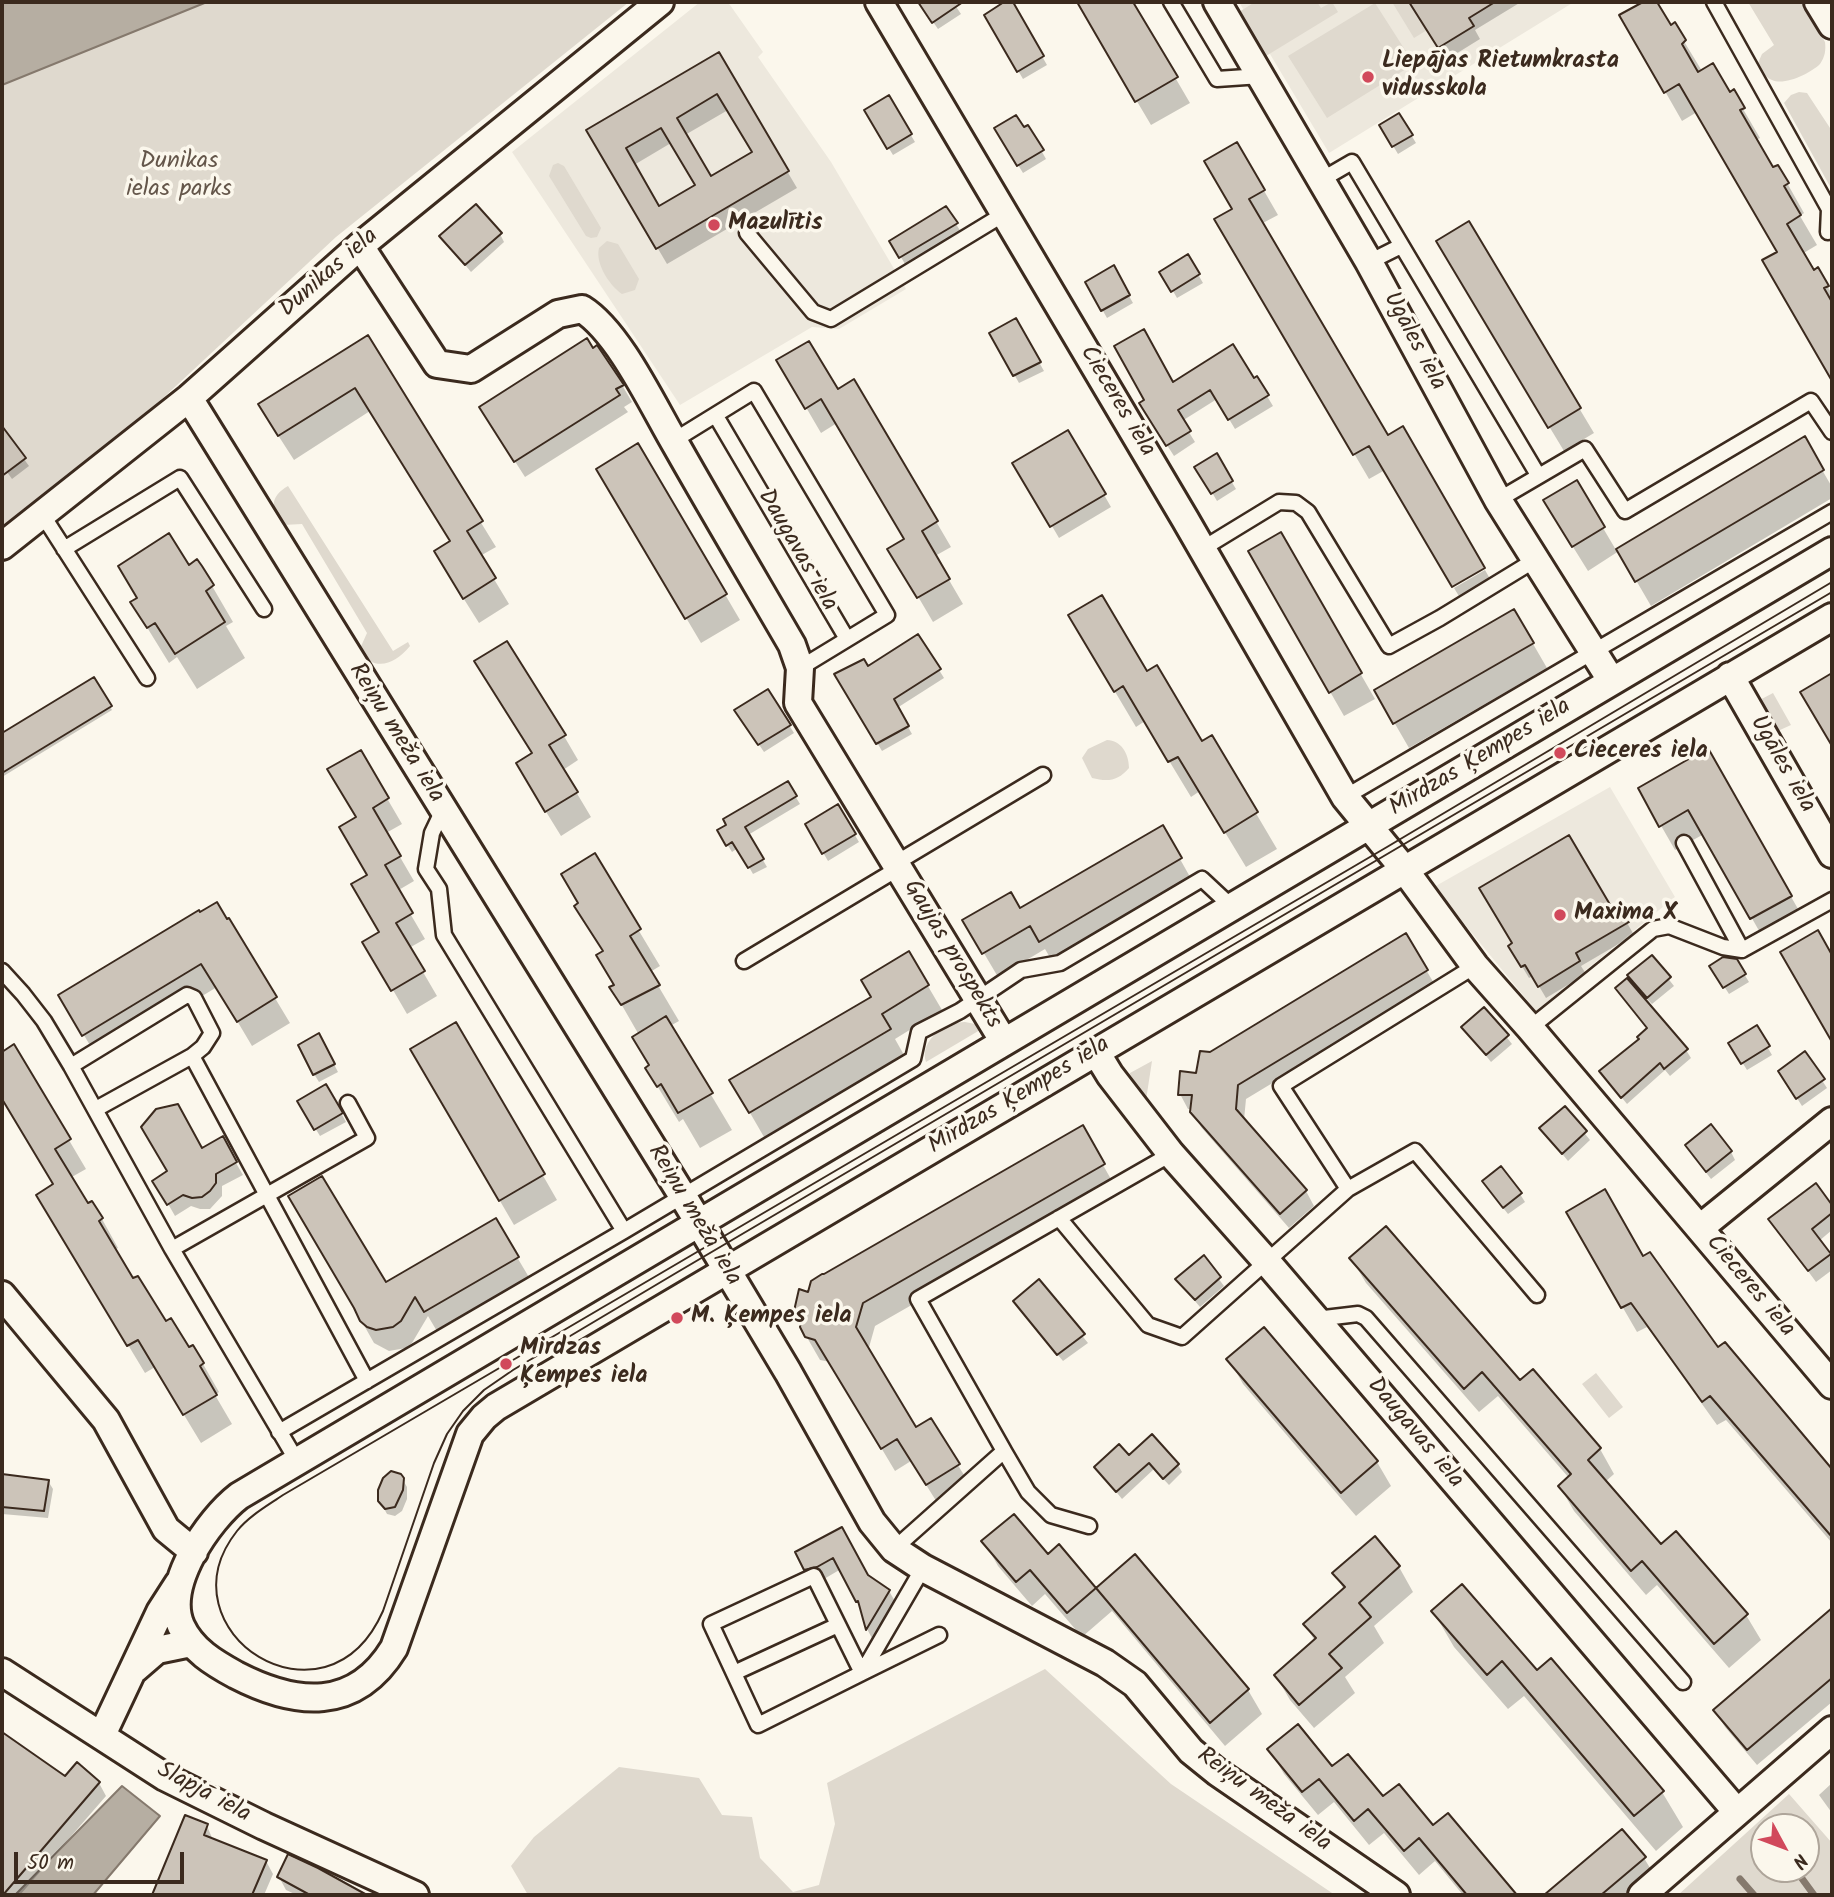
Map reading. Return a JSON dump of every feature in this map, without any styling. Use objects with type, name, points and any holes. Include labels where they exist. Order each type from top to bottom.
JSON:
[{"type":"street","name":"Dunikas iela","points":[[2,547],[189,398],[360,246],[660,2]]},
{"type":"street","name":"Cieceres iela","points":[[879,2],[1345,797],[1404,869],[1475,965],[1832,1385]]},
{"type":"street","name":"Ugāles iela","points":[[1217,2],[1369,262],[1498,500],[1612,680]]},
{"type":"street","points":[[1818,2],[1832,25]]},
{"type":"street","points":[[360,246],[437,364],[471,369],[558,314],[582,309],[593,316],[610,335],[673,441],[792,645],[800,668]]},
{"type":"street","name":"Reiņu meža iela","points":[[189,398],[442,812],[682,1196],[788,1372],[872,1522],[894,1549],[923,1568],[1105,1663],[1135,1684],[1191,1751],[1396,1895]]},
{"type":"street","name":"Mirdzas Ķempes iela","points":[[103,1735],[160,1612],[207,1528],[228,1505],[297,1461],[1832,551]]},
{"type":"street","name":"Mirdzas Ķempes iela","points":[[189,1563],[177,1604],[181,1625],[191,1643],[213,1661],[252,1683],[294,1696],[319,1699],[350,1691],[375,1675],[394,1648],[470,1434],[484,1417],[527,1388],[1832,617]]},
{"type":"street","name":"Gaujas prospekts","points":[[800,668],[798,703],[1004,1042]]},
{"type":"street","name":"Ugāles iela","points":[[1730,676],[1832,854]]},
{"type":"street","name":"Daugavas iela","points":[[1096,1052],[1110,1075],[1171,1154],[1267,1262],[1737,1812]]},
{"type":"street","points":[[1700,1228],[1832,1121]]},
{"type":"street","points":[[2,1295],[106,1420],[166,1529],[189,1563]]},
{"type":"street","name":"Mirdzas Ķempes iela","points":[[134,1670],[157,1650],[191,1643]]},
{"type":"street","name":"Slapjā iela","points":[[2,1672],[165,1777],[415,1895]]},
{"type":"street","points":[[1642,1895],[1832,1730]]},
{"type":"lane","points":[[1171,2],[1217,79],[1261,76]]},
{"type":"lane","points":[[1714,2],[1829,209],[1831,234]]},
{"type":"lane","points":[[1321,180],[1352,163],[1538,475]]},
{"type":"lane","points":[[747,233],[813,313],[831,319],[1004,214]]},
{"type":"lane","points":[[1369,262],[1401,246]]},
{"type":"lane","points":[[673,441],[754,391],[887,615],[847,639]]},
{"type":"lane","points":[[1498,500],[1585,449],[1625,511],[1811,401],[1832,432]]},
{"type":"lane","name":"Daugavas iela","points":[[716,416],[847,639],[800,668]]},
{"type":"lane","points":[[64,549],[180,478],[264,609]]},
{"type":"lane","points":[[1202,549],[1279,502],[1296,503],[1308,512],[1388,646],[1535,560]]},
{"type":"lane","points":[[1345,797],[1832,512]]},
{"type":"lane","points":[[42,514],[147,678]]},
{"type":"lane","points":[[897,865],[1043,775]]},
{"type":"lane","points":[[442,812],[432,833],[426,869],[439,889],[444,934],[624,1231]]},
{"type":"lane","points":[[1684,843],[1742,950]]},
{"type":"lane","name":"Gaujas prospekts","points":[[744,961],[897,865]]},
{"type":"lane","points":[[279,1432],[913,1059],[919,1032],[960,1012],[1021,970],[1060,963],[1202,879],[1232,907]]},
{"type":"lane","points":[[1530,1028],[1653,929],[1669,926],[1723,947],[1742,950],[1832,900]]},
{"type":"lane","points":[[1348,1189],[1281,1086],[1475,965]]},
{"type":"lane","points":[[2,971],[37,1012],[71,1066],[172,1249],[297,1461]]},
{"type":"lane","points":[[71,1066],[187,995],[194,998],[212,1033],[203,1047],[192,1056],[96,1109]]},
{"type":"lane","points":[[192,1056],[367,1381]]},
{"type":"lane","points":[[172,1249],[368,1138],[348,1103]]},
{"type":"lane","points":[[1059,1218],[1148,1325],[1182,1337],[1348,1189],[1415,1151],[1537,1295]]},
{"type":"lane","points":[[1089,1526],[1051,1515],[1028,1492],[918,1299],[1171,1154]]},
{"type":"lane","points":[[1316,1319],[1358,1314],[1366,1318],[1683,1682]]},
{"type":"lane","points":[[894,1549],[1004,1451]]},
{"type":"lane","points":[[862,1673],[923,1568]]},
{"type":"lane","points":[[862,1673],[814,1576],[712,1624],[758,1725],[939,1635]]},
{"type":"lane","points":[[734,1673],[838,1625]]},
{"type":"shaded area","points":[[2,2],[207,2],[2,85]]},
{"type":"shaded area","name":"Mazulītis","points":[[700,2],[727,2],[730,5],[763,52],[758,57],[831,162],[906,289],[839,329],[812,327],[680,405],[512,152]]},
{"type":"shaded area","name":"Liepājas Rietumkrasta vidusskola","points":[[1239,2],[1574,2],[1329,153]]},
{"type":"shaded area","points":[[1610,787],[1675,897],[1536,1011],[1434,887]]},
{"type":"shaded area","points":[[122,1786],[160,1816],[93,1895],[15,1895]]},
{"type":"green space","name":"Dunikas ielas parks","points":[[207,2],[629,2],[336,237],[162,399],[154,415],[2,539],[2,85]]},
{"type":"green space","points":[[1255,2],[1317,2],[1321,8],[1332,2],[1338,12],[1266,56],[1239,12]]},
{"type":"green space","points":[[1392,2],[1409,2],[1427,30],[1414,38]]},
{"type":"green space","points":[[1748,2],[1802,2],[1825,42],[1825,53],[1820,64],[1791,80],[1777,81],[1767,77],[1758,63],[1762,54],[1774,45]]},
{"type":"green space","points":[[1375,3],[1414,64],[1327,118],[1288,56]]},
{"type":"green space","points":[[1807,93],[1832,131],[1832,190],[1784,103],[1791,95]]},
{"type":"green space","points":[[558,163],[564,166],[601,228],[597,237],[586,236],[549,176],[553,165]]},
{"type":"green space","points":[[607,241],[618,244],[639,279],[635,290],[622,294],[604,273],[598,254],[599,248]]},
{"type":"green space","points":[[288,486],[393,651],[408,642],[410,646],[398,658],[379,664],[358,653],[367,633],[302,524],[283,525],[276,514],[275,499]]},
{"type":"green space","points":[[1773,693],[1791,725],[1780,730],[1774,730],[1756,702]]},
{"type":"green space","points":[[1107,740],[1116,742],[1123,749],[1129,768],[1121,776],[1112,779],[1092,778],[1082,758],[1088,749]]},
{"type":"green space","points":[[965,1022],[975,1024],[980,1030],[926,1062],[926,1046],[930,1040],[942,1029]]},
{"type":"green space","points":[[1152,1061],[1146,1100],[1128,1080],[1130,1073]]},
{"type":"green space","points":[[1596,1373],[1623,1407],[1609,1418],[1582,1384]]},
{"type":"green space","points":[[1045,1669],[1171,1784],[1335,1895],[528,1895],[511,1866],[534,1837],[619,1767],[699,1778],[722,1815],[752,1817],[760,1858],[793,1892],[819,1885],[835,1824],[827,1783]]},
{"type":"green space","points":[[1789,1794],[1806,1813],[1768,1813]]},
{"type":"green space","points":[[1750,1829],[1750,1883],[1820,1883],[1820,1829],[1832,1843],[1832,1895],[1678,1895]]},
{"type":"building","points":[[918,2],[963,2],[932,23]]},
{"type":"building","points":[[1004,2],[1013,2],[1044,56],[1017,72],[984,15]]},
{"type":"building","points":[[1077,2],[1133,2],[1178,77],[1135,102]]},
{"type":"building","points":[[1409,2],[1495,2],[1469,18],[1474,26],[1438,48]]},
{"type":"building","points":[[1643,2],[1657,2],[1671,25],[1675,22],[1686,40],[1682,44],[1698,72],[1713,63],[1730,92],[1734,89],[1745,108],[1740,110],[1773,167],[1778,165],[1789,183],[1784,186],[1801,215],[1787,224],[1814,270],[1818,267],[1829,286],[1824,288],[1832,302],[1832,381],[1762,260],[1777,252],[1679,84],[1664,93],[1619,15]]},
{"type":"building","points":[[719,52],[789,171],[656,249],[586,130]],"holes":[[[717,94],[752,152],[711,176],[677,118]],[[661,128],[695,185],[659,206],[626,148]]]},
{"type":"building","points":[[889,95],[912,134],[887,149],[864,110]]},
{"type":"building","points":[[1399,113],[1413,135],[1392,147],[1379,125]]},
{"type":"building","points":[[1016,115],[1024,127],[1028,125],[1044,150],[1017,166],[994,128]]},
{"type":"building","points":[[1237,142],[1265,190],[1249,199],[1388,435],[1403,426],[1485,568],[1452,587],[1369,446],[1353,455],[1214,219],[1232,209],[1204,161]]},
{"type":"building","points":[[476,204],[502,233],[465,265],[439,236]]},
{"type":"building","points":[[946,206],[958,223],[899,258],[889,241]]},
{"type":"building","points":[[1469,221],[1581,408],[1548,428],[1436,241]]},
{"type":"building","points":[[1188,254],[1200,274],[1171,292],[1159,272]]},
{"type":"building","points":[[1114,265],[1130,295],[1101,311],[1085,282]]},
{"type":"building","points":[[1016,318],[1041,362],[1013,376],[989,333]]},
{"type":"building","points":[[1144,329],[1173,382],[1233,344],[1254,378],[1257,376],[1269,395],[1228,420],[1210,390],[1178,410],[1191,431],[1166,446],[1139,403],[1144,400],[1114,346]]},
{"type":"building","points":[[368,335],[483,521],[467,531],[496,578],[463,599],[434,551],[450,541],[355,388],[278,436],[258,404]]},
{"type":"building","points":[[587,338],[593,348],[597,345],[624,385],[616,389],[620,395],[514,462],[479,407]]},
{"type":"building","points":[[809,341],[838,389],[854,379],[938,521],[922,531],[950,579],[917,598],[887,549],[904,539],[821,399],[805,409],[776,360]]},
{"type":"building","points":[[2,426],[26,458],[2,476]]},
{"type":"building","points":[[1068,430],[1106,494],[1050,527],[1012,463]]},
{"type":"building","points":[[1805,436],[1824,470],[1635,582],[1616,549]]},
{"type":"building","points":[[638,443],[727,594],[685,619],[596,469]]},
{"type":"building","points":[[1217,453],[1233,481],[1211,494],[1194,467]]},
{"type":"building","points":[[1577,480],[1605,527],[1572,547],[1543,500]]},
{"type":"building","points":[[1281,532],[1362,673],[1329,693],[1248,551]]},
{"type":"building","points":[[169,533],[189,565],[197,559],[214,585],[206,591],[225,622],[175,654],[155,623],[147,628],[130,602],[137,598],[118,566]]},
{"type":"building","points":[[1102,595],[1147,671],[1157,665],[1202,741],[1212,735],[1258,812],[1224,833],[1178,757],[1168,762],[1123,686],[1114,692],[1068,615]]},
{"type":"building","points":[[1514,609],[1534,643],[1393,724],[1374,690]]},
{"type":"building","points":[[918,634],[941,669],[894,699],[909,726],[876,744],[834,674],[864,659],[868,666]]},
{"type":"building","points":[[507,641],[566,735],[549,745],[578,792],[545,812],[516,763],[532,753],[474,661]]},
{"type":"building","points":[[1832,673],[1832,746],[1800,692]]},
{"type":"building","points":[[94,677],[112,706],[2,773],[2,733]]},
{"type":"building","points":[[768,689],[791,725],[758,745],[734,710]]},
{"type":"building","points":[[1708,748],[1792,896],[1750,919],[1688,810],[1659,827],[1638,788]]},
{"type":"building","points":[[361,750],[389,798],[373,808],[401,856],[385,865],[413,913],[396,923],[425,971],[391,991],[362,942],[379,932],[351,884],[367,875],[339,827],[356,817],[327,769]]},
{"type":"building","points":[[788,781],[797,796],[745,827],[764,859],[748,868],[732,842],[726,846],[717,830],[726,825],[723,819]]},
{"type":"building","points":[[838,804],[856,834],[822,854],[805,824]]},
{"type":"building","points":[[1163,825],[1182,858],[1039,942],[1030,926],[982,954],[962,920],[1011,892],[1020,908]]},
{"type":"building","name":"Maxima X","points":[[1569,835],[1612,908],[1618,904],[1629,922],[1576,953],[1580,961],[1538,987],[1525,965],[1521,967],[1508,946],[1512,943],[1479,888]]},
{"type":"building","points":[[595,853],[641,929],[630,936],[660,985],[621,1005],[609,987],[614,985],[596,955],[603,951],[574,906],[578,903],[561,874]]},
{"type":"building","points":[[217,902],[277,997],[237,1022],[201,964],[82,1036],[58,995],[199,910],[200,912]]},
{"type":"building","points":[[1818,930],[1832,955],[1832,1042],[1780,952]]},
{"type":"building","points":[[1406,933],[1428,970],[1238,1085],[1236,1109],[1307,1190],[1280,1214],[1190,1112],[1192,1095],[1178,1095],[1180,1071],[1196,1073],[1200,1051],[1210,1052]]},
{"type":"building","points":[[909,951],[929,985],[882,1014],[891,1029],[749,1113],[729,1080],[871,997],[861,980]]},
{"type":"building","points":[[1652,955],[1671,977],[1647,998],[1627,975]]},
{"type":"building","points":[[1723,957],[1737,959],[1746,974],[1723,988],[1709,966]]},
{"type":"building","points":[[1627,978],[1688,1049],[1664,1069],[1660,1063],[1621,1098],[1599,1071],[1639,1039],[1637,1037],[1647,1028],[1615,988]]},
{"type":"building","points":[[1484,1007],[1509,1035],[1486,1055],[1461,1027]]},
{"type":"building","points":[[666,1016],[713,1093],[678,1113],[661,1084],[657,1087],[645,1068],[649,1065],[632,1037]]},
{"type":"building","points":[[456,1022],[545,1174],[499,1201],[410,1049]]},
{"type":"building","points":[[1757,1025],[1770,1046],[1741,1064],[1728,1043]]},
{"type":"building","points":[[319,1033],[335,1064],[313,1075],[298,1045]]},
{"type":"building","points":[[14,1044],[71,1139],[55,1149],[88,1203],[92,1201],[103,1218],[99,1221],[133,1278],[138,1276],[166,1321],[171,1318],[189,1347],[193,1345],[204,1363],[200,1366],[217,1395],[183,1415],[138,1340],[127,1346],[36,1195],[53,1184],[2,1099],[2,1052]]},
{"type":"building","points":[[1805,1051],[1825,1079],[1796,1099],[1778,1071]]},
{"type":"building","points":[[326,1084],[343,1113],[314,1130],[297,1101]]},
{"type":"building","points":[[178,1104],[202,1148],[223,1136],[237,1162],[216,1174],[216,1183],[202,1197],[183,1195],[167,1205],[152,1181],[167,1171],[141,1127],[156,1109]]},
{"type":"building","points":[[1565,1106],[1587,1131],[1562,1154],[1539,1128]]},
{"type":"building","points":[[1711,1124],[1732,1151],[1706,1172],[1685,1145]]},
{"type":"building","points":[[1083,1125],[1105,1164],[863,1303],[856,1327],[916,1427],[931,1418],[960,1464],[926,1485],[897,1439],[881,1449],[815,1340],[805,1337],[800,1327],[802,1313],[794,1311],[799,1289],[808,1292],[811,1281],[822,1274]]},
{"type":"building","points":[[1501,1166],[1522,1193],[1503,1208],[1482,1181]]},
{"type":"building","points":[[322,1176],[386,1282],[496,1218],[519,1257],[424,1312],[415,1297],[401,1321],[393,1327],[376,1330],[367,1327],[360,1321],[288,1196]]},
{"type":"building","points":[[1816,1183],[1832,1205],[1832,1213],[1812,1229],[1831,1254],[1808,1271],[1768,1219]]},
{"type":"building","points":[[1605,1189],[1643,1256],[1650,1252],[1718,1347],[1725,1342],[1832,1469],[1832,1537],[1710,1396],[1702,1402],[1631,1303],[1621,1308],[1566,1212]]},
{"type":"building","points":[[1386,1226],[1520,1380],[1533,1369],[1601,1448],[1588,1460],[1661,1544],[1676,1531],[1748,1614],[1714,1644],[1642,1561],[1631,1571],[1558,1486],[1571,1474],[1482,1372],[1464,1389],[1349,1258]]},
{"type":"building","points":[[1204,1255],[1221,1277],[1195,1300],[1175,1279]]},
{"type":"building","points":[[1039,1279],[1085,1334],[1057,1355],[1013,1301]]},
{"type":"building","points":[[1264,1327],[1378,1461],[1341,1493],[1226,1359]]},
{"type":"building","points":[[1152,1434],[1179,1464],[1163,1479],[1149,1463],[1116,1492],[1094,1467],[1119,1444],[1129,1455]]},
{"type":"building","points":[[391,1471],[404,1478],[403,1490],[395,1507],[385,1509],[378,1501],[378,1490],[383,1478]]},
{"type":"building","points":[[2,1474],[49,1480],[44,1511],[2,1507]]},
{"type":"building","points":[[1014,1514],[1048,1554],[1059,1544],[1096,1588],[1067,1613],[1030,1570],[1016,1582],[981,1541]]},
{"type":"building","points":[[842,1527],[868,1575],[890,1590],[866,1630],[858,1601],[856,1602],[833,1558],[817,1567],[804,1570],[795,1552]]},
{"type":"building","points":[[1375,1536],[1400,1566],[1359,1603],[1371,1617],[1329,1654],[1342,1668],[1299,1705],[1274,1675],[1316,1638],[1303,1624],[1345,1587],[1332,1573]]},
{"type":"building","points":[[1135,1554],[1249,1689],[1210,1723],[1096,1588]]},
{"type":"building","points":[[1462,1584],[1537,1670],[1551,1658],[1664,1791],[1634,1816],[1502,1661],[1487,1675],[1431,1611]]},
{"type":"building","points":[[1832,1608],[1832,1678],[1747,1750],[1713,1710]]},
{"type":"building","points":[[1298,1724],[1332,1766],[1348,1754],[1383,1796],[1399,1784],[1433,1825],[1448,1813],[1517,1895],[1467,1895],[1419,1838],[1404,1851],[1368,1809],[1354,1821],[1319,1779],[1302,1792],[1267,1749]]},
{"type":"building","points":[[2,1732],[65,1776],[77,1762],[100,1782],[3,1895]]},
{"type":"building","points":[[185,1815],[208,1824],[204,1835],[267,1860],[252,1895],[152,1895]]},
{"type":"building","points":[[1622,1829],[1646,1857],[1601,1895],[1544,1895]]},
{"type":"building","points":[[288,1854],[367,1895],[310,1895],[277,1877]]},
{"type":"waterway","points":[[1740,1879],[1754,1895]]},
{"type":"waterway","points":[[1805,1883],[1814,1895]]},
{"type":"tram line","points":[[1832,582],[1387,847],[283,1495],[237,1531],[218,1568],[218,1604],[233,1634],[259,1657],[291,1669],[325,1667],[357,1649],[383,1611],[434,1463],[447,1434],[463,1411],[484,1390],[676,1273],[1832,592]]},
{"type":"place","name":"Liepājas Rietumkrasta vidusskola","points":[[1368,77]]},
{"type":"place","name":"Mazulītis","points":[[714,225]]},
{"type":"place","name":"Cieceres iela","points":[[1560,753]]},
{"type":"place","name":"Maxima X","points":[[1560,915]]},
{"type":"place","name":"M. Ķempes iela","points":[[677,1318]]},
{"type":"place","name":"Mirdzas Ķempes iela","points":[[506,1364]]}]
